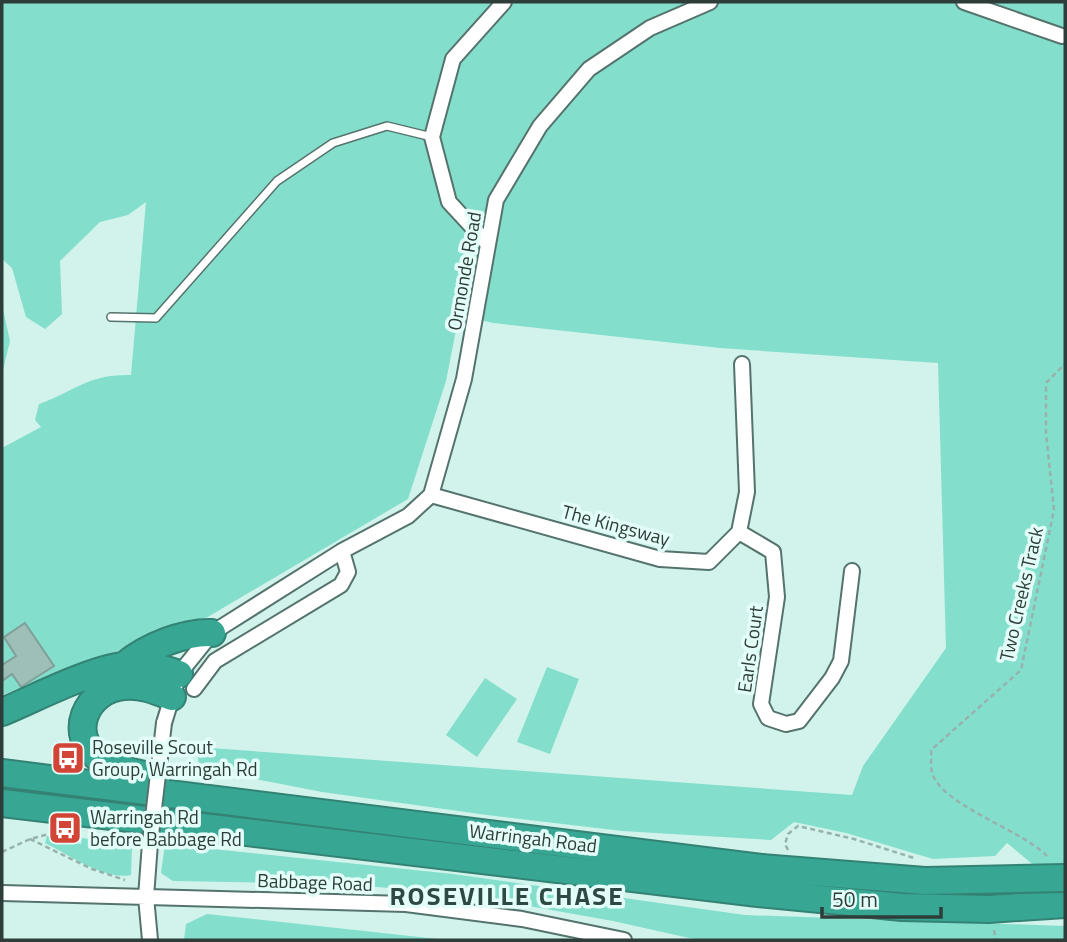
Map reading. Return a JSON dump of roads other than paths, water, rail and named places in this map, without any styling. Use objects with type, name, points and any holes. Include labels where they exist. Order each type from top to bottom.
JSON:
[{"type":"highway","points":[[124,666],[138,655],[195,632],[212,633]]},
{"type":"highway","points":[[2,712],[90,676],[124,666],[140,665],[182,687]]},
{"type":"highway","points":[[182,687],[122,686],[105,692],[90,703],[83,717],[82,732],[86,742],[100,759],[110,764],[243,801]]},
{"type":"highway","name":"Warringah Road","points":[[2,773],[243,801],[760,881],[902,907],[989,909],[1065,904]]},
{"type":"highway","name":"Warringah Road","points":[[2,803],[760,881],[925,881],[1057,872]]},
{"type":"street","points":[[487,243],[449,202],[432,137],[453,59],[504,2]]},
{"type":"street","name":"Ormonde Road","points":[[431,495],[464,379],[496,200],[540,126],[589,69],[650,28],[710,2]]},
{"type":"street","points":[[964,2],[1062,36]]},
{"type":"street","points":[[739,532],[747,492],[741,364]]},
{"type":"street","points":[[150,940],[146,897],[164,723],[212,633],[342,551],[408,516],[431,495]]},
{"type":"street","name":"The Kingsway","points":[[431,495],[660,559],[709,562],[739,532]]},
{"type":"street","name":"Earls Court","points":[[739,532],[773,552],[777,597],[761,704],[768,718],[786,724],[799,721],[832,678],[841,661],[852,571]]},
{"type":"street","points":[[182,687],[215,661],[341,585],[346,579],[348,564],[342,551]]},
{"type":"street","name":"Babbage Road","points":[[2,893],[406,904],[522,919],[624,940]]},
{"type":"lane","points":[[111,317],[156,318],[277,181],[333,143],[387,126],[432,137]]},
{"type":"place","name":"Roseville Scout Group, Warringah Rd","points":[[68,758]]},
{"type":"place","name":"Warringah Rd before Babbage Rd","points":[[65,828]]},
{"type":"district","name":"ROSEVILLE CHASE","points":[[507,896]]}]
